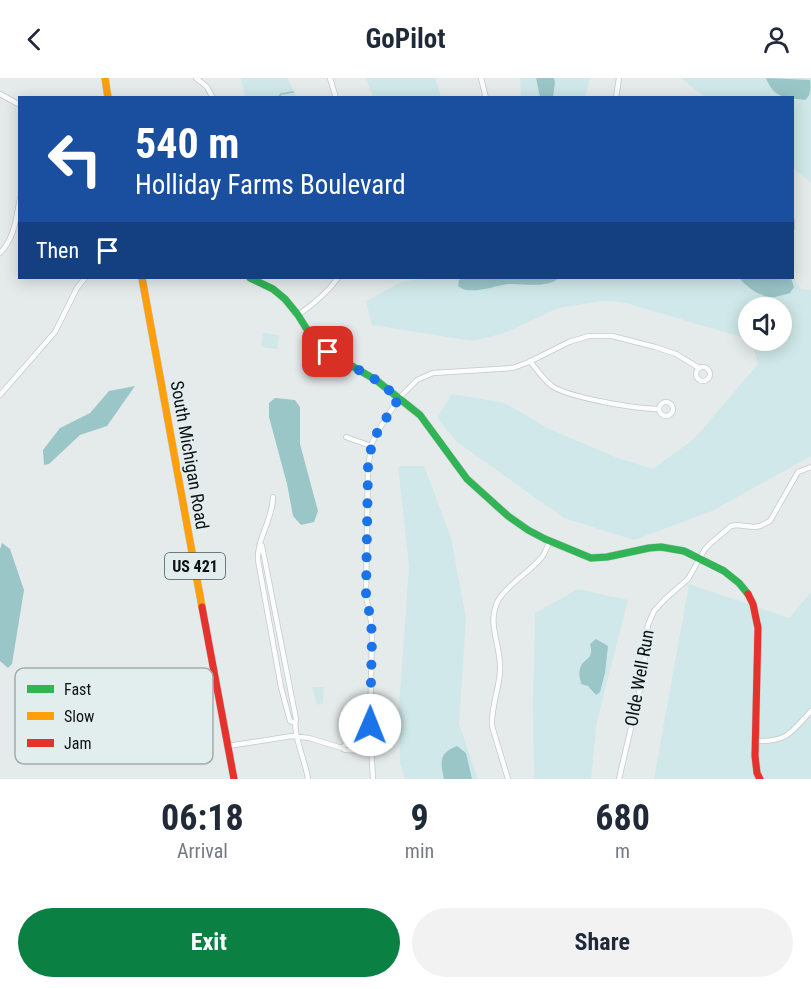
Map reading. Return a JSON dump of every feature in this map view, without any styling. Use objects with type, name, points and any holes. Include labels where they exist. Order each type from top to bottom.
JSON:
[{"type":"street","points":[[105,78],[108,96]]},
{"type":"street","points":[[196,78],[207,87],[212,96]]},
{"type":"street","points":[[330,78],[335,96]]},
{"type":"street","points":[[481,78],[486,96]]},
{"type":"street","points":[[616,96],[619,78]]},
{"type":"street","points":[[0,94],[18,104]]},
{"type":"street","points":[[0,254],[8,245],[12,235],[18,207]]},
{"type":"street","points":[[0,395],[55,332],[77,288],[84,279]]},
{"type":"street","name":"South Michigan Road","points":[[142,279],[234,779]]},
{"type":"street","points":[[252,279],[278,292],[328,352],[376,380],[420,415],[467,479],[484,496],[528,530],[591,558],[661,547],[684,551],[724,571],[739,583],[748,594],[756,615],[758,638],[755,756],[760,779]]},
{"type":"street","points":[[298,315],[320,299],[337,279]]},
{"type":"street","points":[[373,779],[370,725],[372,638],[366,596],[368,467],[371,446],[399,398],[417,380],[433,372],[513,368],[569,342],[589,336],[602,335],[628,339],[666,350],[699,368]]},
{"type":"street","points":[[530,361],[545,379],[559,389],[630,406],[659,409]]},
{"type":"street","points":[[346,437],[371,446]]},
{"type":"street","name":"Olde Well Run","points":[[619,779],[644,672],[648,625],[654,611],[688,579],[705,549],[727,528],[736,525],[760,526],[770,520],[798,472],[811,467]]},
{"type":"street","points":[[273,497],[273,504],[257,554],[281,687],[290,721],[295,723]]},
{"type":"street","points":[[508,779],[492,726],[500,670],[493,614],[504,592],[537,563],[544,555],[550,541]]},
{"type":"street","points":[[260,543],[296,719],[297,736],[308,779]]},
{"type":"street","points":[[262,587],[270,585]]},
{"type":"street","points":[[275,654],[283,653]]},
{"type":"street","points":[[756,741],[771,741],[786,736],[811,711]]},
{"type":"street","points":[[228,747],[297,736],[345,750],[372,751]]},
{"type":"street","points":[[342,748],[345,745],[371,744]]},
{"type":"shaded area","points":[[241,78],[287,78],[296,96],[245,96]]},
{"type":"shaded area","points":[[366,78],[435,78],[441,96],[373,96]]},
{"type":"shaded area","points":[[520,78],[590,78],[586,96],[521,96]]},
{"type":"shaded area","points":[[681,78],[811,78],[811,183],[794,169],[794,96],[704,96]]},
{"type":"shaded area","points":[[420,279],[794,279],[801,289],[811,290],[811,456],[712,511],[634,540],[564,518],[457,442],[437,418],[452,394],[505,403],[549,429],[618,458],[653,469],[694,439],[758,364],[755,351],[792,351],[792,297],[738,297],[738,336],[626,303],[601,301],[558,308],[505,333],[473,341],[372,325],[366,301],[401,282]]},
{"type":"shaded area","points":[[263,333],[279,335],[277,349],[261,347]]},
{"type":"shaded area","points":[[398,466],[424,466],[451,538],[466,618],[459,724],[478,779],[405,779],[400,764],[399,708],[409,566]]},
{"type":"shaded area","points":[[689,584],[789,618],[811,592],[811,779],[654,779]]},
{"type":"shaded area","points":[[578,589],[628,600],[597,721],[591,779],[534,779],[535,613]]},
{"type":"shaded area","points":[[312,687],[324,687],[323,703],[317,705]]},
{"type":"water","points":[[536,78],[554,78],[553,96],[540,96]]},
{"type":"water","points":[[766,78],[810,80],[809,94],[805,100],[794,98],[794,96],[781,96],[769,85]]},
{"type":"water","points":[[557,279],[548,283],[508,284],[482,290],[463,289],[458,286],[459,280]]},
{"type":"water","points":[[740,279],[791,279],[794,287],[790,293],[775,297],[755,292]]},
{"type":"water","points":[[135,386],[107,426],[80,435],[49,464],[44,465],[43,450],[60,428],[90,413],[109,391]]},
{"type":"water","points":[[275,398],[295,400],[300,407],[300,444],[318,511],[314,522],[301,525],[293,516],[269,417],[269,403]]},
{"type":"water","points":[[2,543],[10,549],[24,590],[12,664],[8,668],[0,661],[0,549]]},
{"type":"water","points":[[596,639],[608,646],[605,673],[600,692],[596,695],[588,686],[581,684],[579,673],[581,665],[591,654],[590,644]]},
{"type":"water","points":[[457,746],[466,753],[472,779],[444,779],[442,758]]},
{"type":"waterway","points":[[280,96],[293,92]]},
{"type":"traffic: fast","points":[[252,279],[273,289],[285,299],[306,328],[328,352],[376,380],[420,415],[467,479],[508,516],[528,530],[591,558],[661,547],[684,551],[724,571],[748,594]]},
{"type":"traffic: slow","points":[[105,78],[108,96]]},
{"type":"traffic: slow","points":[[142,279],[202,607]]},
{"type":"traffic: jam","points":[[748,594],[753,604],[758,628],[755,756],[760,779]]},
{"type":"traffic: jam","points":[[202,607],[234,779]]},
{"type":"route","points":[[328,352],[360,369],[399,398],[378,431],[369,452],[366,596],[372,638],[370,725]]}]
